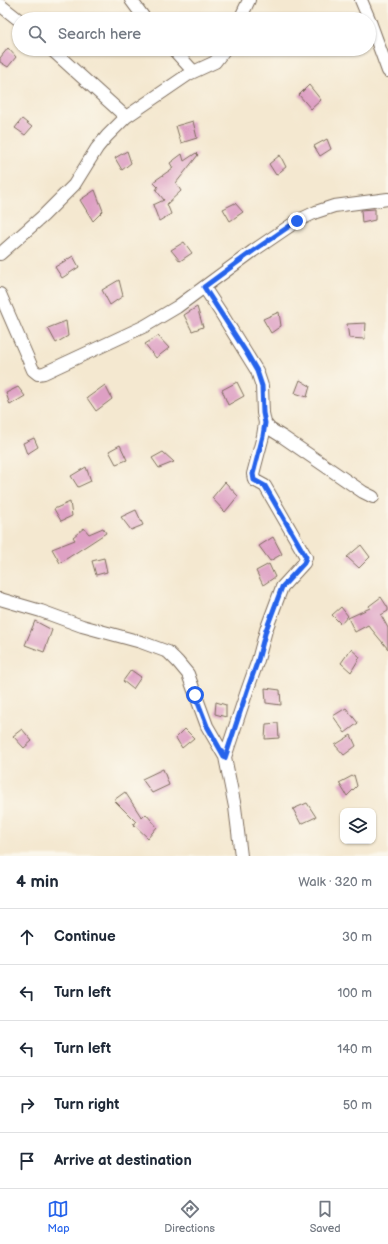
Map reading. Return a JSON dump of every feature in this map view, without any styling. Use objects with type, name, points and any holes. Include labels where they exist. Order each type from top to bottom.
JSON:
[{"type":"street","points":[[131,0],[140,12]]},
{"type":"street","points":[[243,12],[249,0]]},
{"type":"street","points":[[361,0],[366,12]]},
{"type":"street","points":[[0,5],[12,14]]},
{"type":"street","points":[[376,38],[388,71]]},
{"type":"street","points":[[59,56],[126,117]]},
{"type":"street","points":[[179,56],[193,71]]},
{"type":"street","points":[[0,254],[43,216],[74,185],[97,148],[126,117],[193,71],[215,62],[220,56]]},
{"type":"street","points":[[0,294],[33,370],[38,374],[44,373],[145,326],[177,307],[253,251],[297,221],[316,212],[334,206],[388,199]]},
{"type":"street","points":[[204,287],[257,371],[262,386],[265,423],[253,474],[254,480],[265,486],[306,557],[304,563],[282,587],[266,630],[258,660],[225,758]]},
{"type":"street","points":[[265,423],[270,429],[363,492],[373,497]]},
{"type":"street","points":[[0,600],[82,626],[141,642],[168,652],[178,662],[188,674],[207,726],[225,758],[235,807],[241,856]]},
{"type":"building","points":[[8,48],[12,52],[12,56],[16,57],[8,67],[0,62],[0,58]]},
{"type":"building","points":[[309,85],[321,100],[311,109],[299,95]]},
{"type":"building","points":[[22,119],[32,127],[25,135],[15,128]]},
{"type":"building","points":[[193,121],[197,138],[181,143],[176,126]]},
{"type":"building","points":[[327,139],[331,149],[320,156],[314,146]]},
{"type":"building","points":[[127,151],[131,163],[122,170],[115,158]]},
{"type":"building","points":[[196,153],[198,155],[176,183],[181,191],[167,204],[171,214],[159,221],[153,205],[164,200],[156,190],[158,187],[153,182],[173,168],[170,163],[182,154],[184,161]]},
{"type":"building","points":[[280,155],[286,167],[276,175],[269,164]]},
{"type":"building","points":[[95,190],[103,211],[93,221],[80,200]]},
{"type":"building","points":[[235,203],[243,212],[230,221],[223,209]]},
{"type":"building","points":[[375,209],[375,220],[362,223],[361,210]]},
{"type":"building","points":[[184,242],[192,253],[180,261],[171,250]]},
{"type":"building","points":[[73,256],[79,267],[62,278],[55,267]]},
{"type":"building","points":[[119,280],[123,296],[110,305],[102,290]]},
{"type":"building","points":[[197,307],[203,327],[192,331],[184,315]]},
{"type":"building","points":[[279,312],[281,326],[271,333],[263,319]]},
{"type":"building","points":[[66,321],[68,336],[56,343],[48,328]]},
{"type":"building","points":[[366,323],[365,339],[349,338],[347,324]]},
{"type":"building","points":[[158,336],[169,348],[156,358],[145,344]]},
{"type":"building","points":[[300,380],[310,386],[307,397],[295,393]]},
{"type":"building","points":[[237,382],[244,396],[228,405],[222,390]]},
{"type":"building","points":[[105,385],[112,399],[96,411],[87,398]]},
{"type":"building","points":[[18,387],[25,396],[10,405],[6,393]]},
{"type":"building","points":[[34,438],[38,447],[27,454],[23,443]]},
{"type":"building","points":[[120,445],[127,460],[116,464],[109,451]]},
{"type":"building","points":[[163,452],[174,462],[159,468],[152,458]]},
{"type":"building","points":[[86,467],[91,481],[78,487],[71,476]]},
{"type":"building","points":[[225,482],[238,496],[225,512],[212,498]]},
{"type":"building","points":[[70,502],[72,516],[61,521],[54,509]]},
{"type":"building","points":[[136,510],[143,525],[131,530],[121,517]]},
{"type":"building","points":[[84,528],[89,534],[103,528],[106,533],[60,563],[52,549],[75,540],[73,537]]},
{"type":"building","points":[[273,537],[282,554],[270,561],[259,546]]},
{"type":"building","points":[[361,545],[370,557],[359,568],[347,557]]},
{"type":"building","points":[[104,558],[107,572],[96,575],[92,561]]},
{"type":"building","points":[[269,564],[275,577],[263,585],[256,571]]},
{"type":"building","points":[[381,597],[388,608],[388,611],[381,615],[388,628],[388,649],[368,625],[355,632],[348,618],[370,608],[369,606]]},
{"type":"building","points":[[341,607],[348,616],[341,624],[332,615]]},
{"type":"building","points":[[35,621],[52,630],[44,652],[25,645]]},
{"type":"building","points":[[351,649],[360,657],[351,672],[341,663]]},
{"type":"building","points":[[131,670],[141,677],[133,689],[123,681]]},
{"type":"building","points":[[265,688],[280,690],[281,705],[266,703]]},
{"type":"building","points":[[216,702],[226,705],[226,717],[215,714]]},
{"type":"building","points":[[346,708],[358,723],[345,733],[333,716]]},
{"type":"building","points":[[278,723],[279,738],[265,739],[266,724]]},
{"type":"building","points":[[22,729],[32,741],[24,748],[13,736]]},
{"type":"building","points":[[185,729],[194,738],[182,748],[176,738]]},
{"type":"building","points":[[351,735],[356,746],[344,755],[335,745]]},
{"type":"building","points":[[163,769],[169,785],[152,793],[142,779]]},
{"type":"building","points":[[354,775],[357,786],[347,796],[339,783]]},
{"type":"building","points":[[125,792],[142,818],[146,814],[157,827],[148,838],[133,824],[136,822],[114,800]]},
{"type":"building","points":[[307,803],[316,817],[301,824],[293,809]]},
{"type":"route","points":[[195,695],[207,726],[225,758],[258,660],[266,630],[282,587],[304,563],[306,557],[265,486],[254,480],[253,474],[265,423],[262,386],[257,371],[246,352],[204,287],[297,221]]}]
